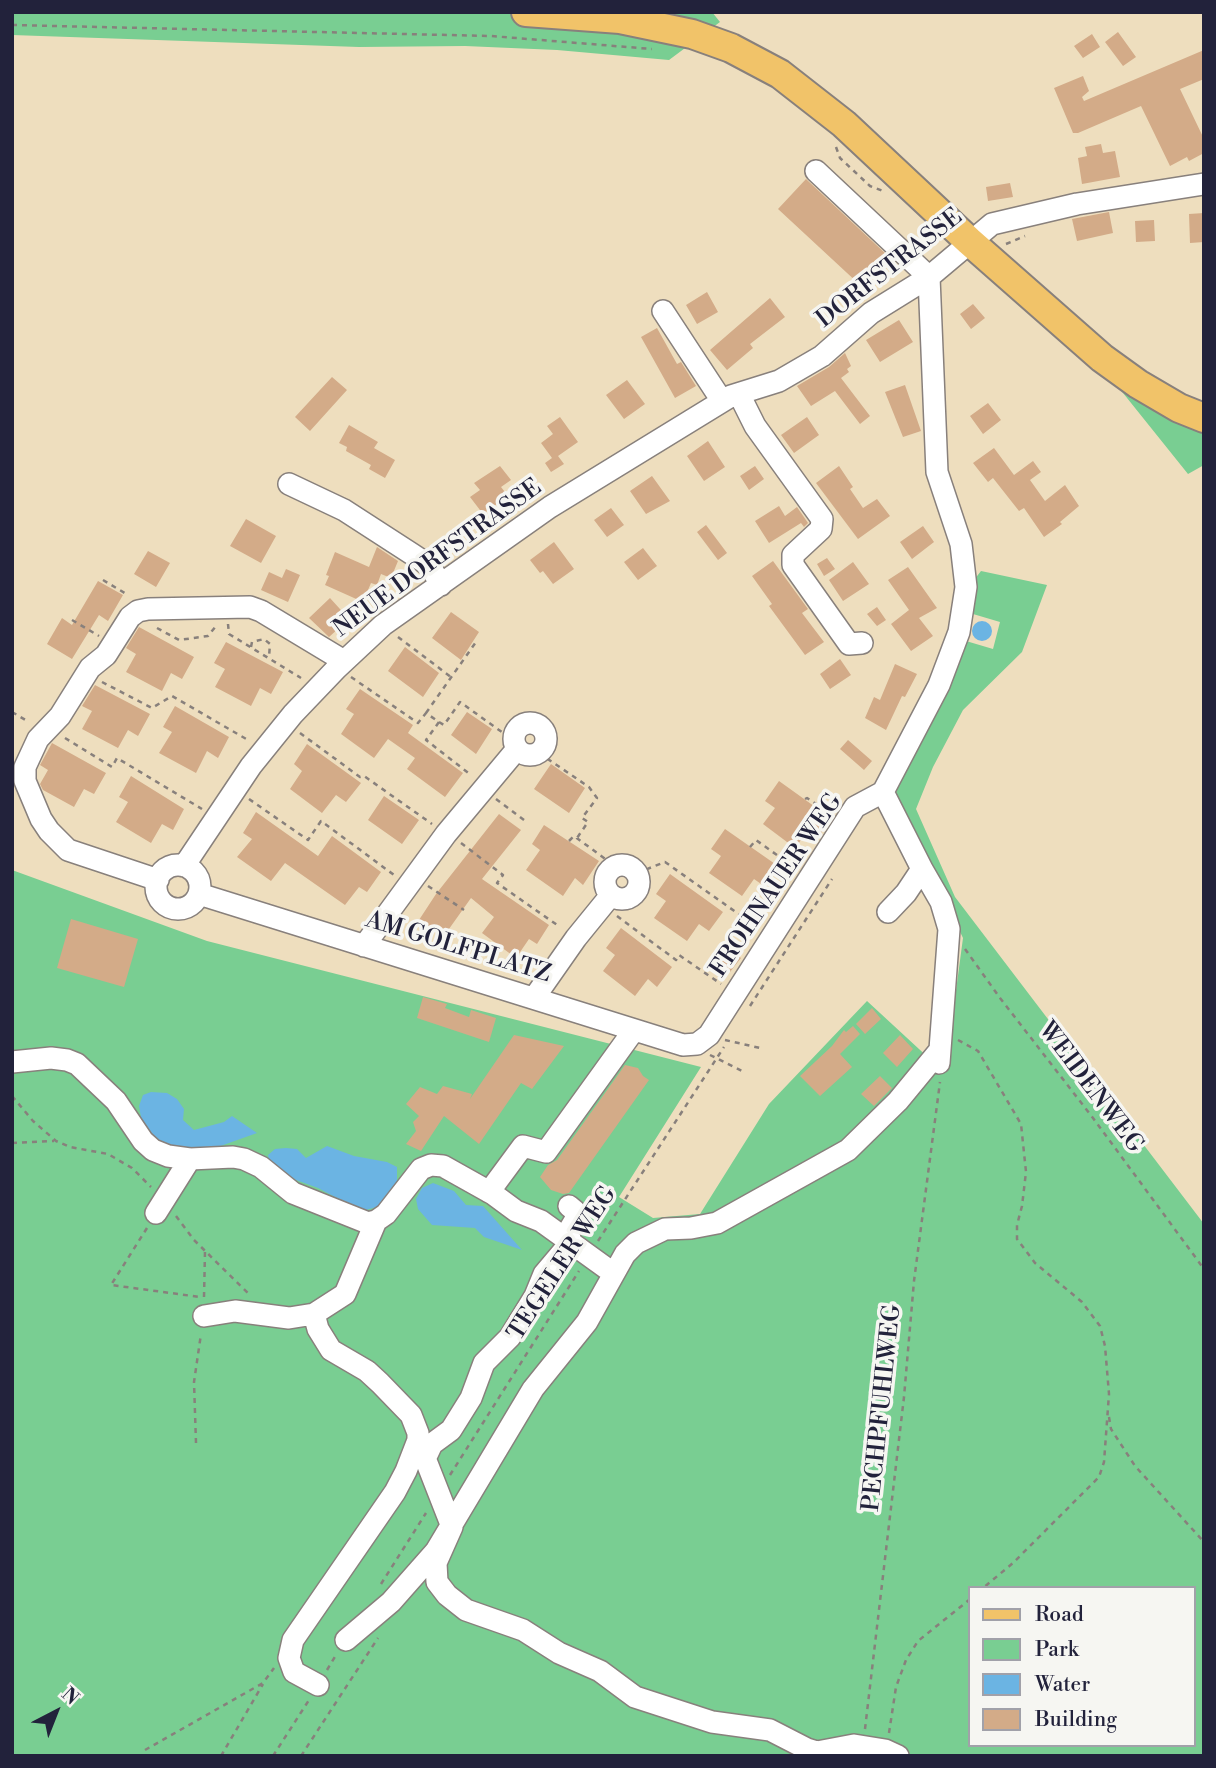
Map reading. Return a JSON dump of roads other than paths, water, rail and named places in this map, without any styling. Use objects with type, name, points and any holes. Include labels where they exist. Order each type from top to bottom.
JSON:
[{"type":"main road","points":[[526,12],[620,19],[692,34],[731,48],[780,74],[844,124],[969,241],[1102,358],[1138,384],[1179,408],[1204,418]]},
{"type":"street","points":[[816,172],[929,277]]},
{"type":"street","name":"DORFSTRASSE","points":[[606,471],[731,398],[779,381],[822,356],[871,313],[929,277],[992,224],[1077,204],[1204,184]]},
{"type":"street","name":"FROHNAUER WEG","points":[[708,1040],[743,1000],[771,937],[855,807],[883,792],[939,685],[959,632],[966,587],[961,544],[937,472],[929,277]]},
{"type":"street","points":[[663,311],[755,426],[822,519],[821,529],[793,555],[793,565],[849,644],[862,643]]},
{"type":"street","name":"NEUE DORFSTRASSE","points":[[158,880],[167,869],[184,866],[235,789],[286,722],[340,664],[383,625],[550,507],[606,471]]},
{"type":"street","points":[[289,484],[344,510],[412,554],[430,566],[441,585]]},
{"type":"street","points":[[184,866],[197,876],[200,883],[199,894],[190,906],[183,909],[172,908],[159,898],[156,888],[158,880],[68,850],[49,831],[31,797],[25,766],[31,751],[47,727],[61,716],[87,673],[106,655],[141,611],[227,615],[250,607],[261,611],[340,664]]},
{"type":"street","points":[[364,946],[515,744],[519,727],[535,723],[546,736],[545,746],[539,752],[527,755],[515,744]]},
{"type":"street","points":[[346,1640],[391,1602],[436,1550],[533,1389],[587,1322],[600,1302],[613,1273],[636,1243],[665,1229],[717,1223],[848,1150],[898,1101],[943,1051],[949,929],[941,902],[883,792]]},
{"type":"street","points":[[534,998],[576,938],[607,900],[605,880],[608,871],[615,866],[628,866],[637,873],[639,881],[635,893],[625,899],[607,900]]},
{"type":"street","points":[[888,912],[922,869]]},
{"type":"street","name":"AM GOLFPLATZ","points":[[199,894],[683,1045],[708,1040]]},
{"type":"street","points":[[489,1192],[523,1146],[546,1152],[634,1030]]},
{"type":"street","points":[[12,1062],[51,1058],[67,1060],[78,1065],[116,1101],[143,1141],[153,1150],[168,1156],[190,1159],[244,1159],[261,1167],[305,1200],[368,1223],[386,1214],[421,1169],[431,1165],[455,1172],[516,1211],[541,1221],[613,1273]]},
{"type":"street","points":[[156,1213],[190,1159]]},
{"type":"street","points":[[569,1206],[577,1217],[568,1232],[571,1242]]},
{"type":"street","points":[[204,1307],[289,1318],[314,1314],[345,1294],[376,1221]]},
{"type":"street","points":[[318,1685],[294,1672],[289,1658],[293,1640],[395,1492],[421,1449],[451,1430],[471,1398],[484,1363],[510,1337],[536,1296],[544,1274],[571,1242]]},
{"type":"street","points":[[314,1314],[318,1329],[331,1350],[367,1371],[411,1415],[421,1449],[452,1527],[436,1563],[437,1582],[447,1595],[466,1610],[523,1630],[559,1653],[600,1671],[635,1697],[712,1722],[791,1731],[817,1752],[854,1745],[891,1753]]},
{"type":"water","points":[[982,621],[989,624],[992,631],[989,638],[982,641],[975,638],[972,631],[975,624]]},
{"type":"water","points":[[151,1092],[167,1093],[177,1099],[184,1109],[183,1120],[194,1130],[224,1122],[232,1116],[257,1133],[215,1148],[185,1150],[155,1142],[142,1123],[139,1106],[143,1095]]},
{"type":"water","points":[[327,1146],[397,1167],[397,1181],[380,1206],[366,1210],[352,1206],[296,1180],[270,1164],[268,1155],[275,1149],[297,1149],[306,1158]]},
{"type":"water","points":[[433,1183],[454,1191],[466,1205],[483,1206],[522,1250],[484,1237],[475,1228],[432,1225],[418,1209],[416,1199],[422,1188]]}]
